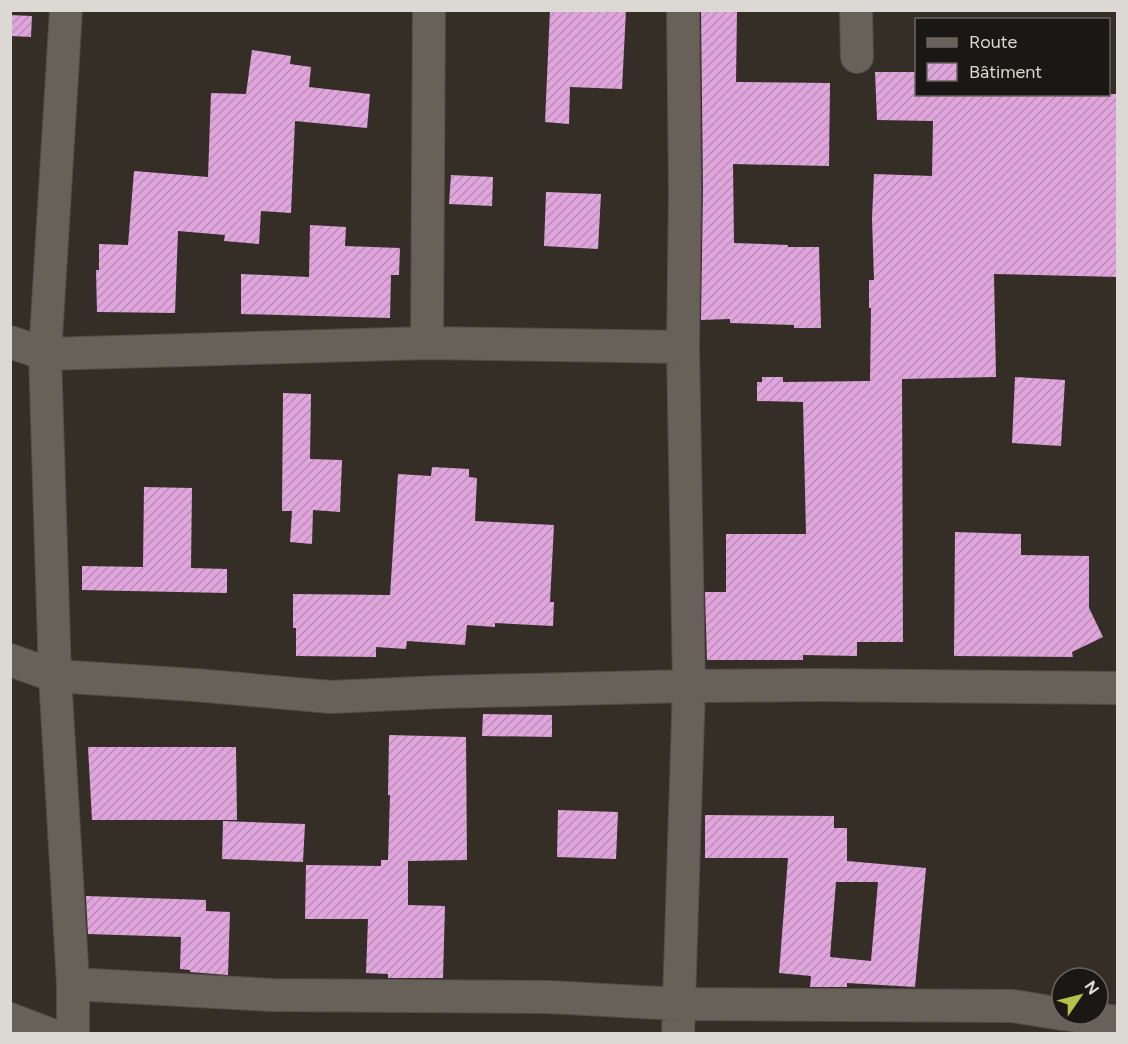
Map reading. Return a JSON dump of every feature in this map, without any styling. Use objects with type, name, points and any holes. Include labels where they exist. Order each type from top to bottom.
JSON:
[{"type":"street","points":[[66,10],[45,354],[55,676],[73,984],[73,1034]]},
{"type":"street","points":[[427,343],[429,10]]},
{"type":"street","points":[[678,1019],[689,686],[683,347],[685,191],[683,10]]},
{"type":"street","points":[[856,10],[857,57]]},
{"type":"street","points":[[10,342],[45,354],[427,343],[683,347]]},
{"type":"street","points":[[10,660],[55,676],[331,697],[689,686],[1118,688]]},
{"type":"street","points":[[73,984],[272,995],[549,997],[678,1019],[1013,1006],[1050,1012]]},
{"type":"street","points":[[10,1019],[49,1034]]},
{"type":"building","points":[[550,10],[626,10],[622,89],[570,87],[569,124],[545,122]]},
{"type":"building","points":[[701,10],[737,10],[736,82],[830,83],[829,166],[733,164],[734,243],[819,247],[821,328],[730,323],[730,319],[701,320],[703,191]]},
{"type":"building","points":[[10,15],[32,16],[31,37],[10,36]]},
{"type":"building","points":[[252,50],[291,56],[290,64],[311,67],[309,87],[370,94],[367,128],[295,121],[291,213],[261,211],[259,244],[224,241],[225,235],[178,231],[175,313],[97,312],[96,270],[99,270],[99,244],[128,245],[134,171],[208,177],[211,93],[246,94]]},
{"type":"building","points":[[875,72],[915,72],[915,96],[1110,96],[1110,94],[1118,94],[1118,277],[994,274],[996,377],[902,379],[903,642],[857,642],[857,656],[803,655],[803,660],[707,660],[705,592],[726,592],[726,534],[806,534],[803,402],[757,401],[757,382],[762,382],[762,377],[783,377],[783,382],[870,381],[869,280],[874,280],[872,218],[874,174],[932,176],[933,121],[877,120]]},
{"type":"building","points":[[451,175],[493,177],[492,206],[449,204]]},
{"type":"building","points":[[546,192],[601,194],[598,249],[544,246]]},
{"type":"building","points":[[310,225],[346,227],[345,246],[400,248],[399,275],[391,275],[390,318],[241,314],[241,274],[309,277]]},
{"type":"building","points":[[1015,377],[1065,380],[1061,446],[1012,443]]},
{"type":"building","points":[[283,393],[311,394],[310,459],[342,460],[340,512],[313,510],[312,544],[290,542],[292,511],[282,511]]},
{"type":"building","points":[[432,467],[469,469],[469,477],[477,478],[475,521],[554,525],[550,602],[554,602],[553,626],[495,623],[495,627],[467,625],[465,645],[407,641],[406,649],[376,647],[376,657],[296,656],[293,594],[390,595],[398,474],[431,476]]},
{"type":"building","points":[[144,487],[192,488],[191,568],[227,569],[227,593],[82,590],[82,566],[143,567]]},
{"type":"building","points":[[955,532],[1021,534],[1021,555],[1089,556],[1089,608],[1103,637],[1072,652],[1073,657],[954,656]]},
{"type":"building","points":[[483,714],[552,715],[552,737],[482,736]]},
{"type":"building","points":[[389,735],[466,737],[467,860],[408,861],[408,905],[445,906],[443,978],[388,978],[388,974],[366,973],[368,919],[305,919],[306,865],[381,866],[381,860],[388,860]]},
{"type":"building","points":[[88,747],[236,747],[237,820],[92,820]]},
{"type":"building","points":[[558,810],[618,812],[616,859],[557,857]]},
{"type":"building","points":[[705,815],[834,816],[834,828],[847,828],[847,861],[926,868],[915,987],[847,983],[847,987],[810,987],[811,976],[779,973],[788,858],[705,858]],"holes":[[[836,882],[878,882],[871,961],[830,957]]]},
{"type":"building","points":[[223,821],[305,824],[303,862],[222,859]]},
{"type":"building","points":[[86,896],[206,900],[206,911],[230,912],[228,975],[180,969],[181,937],[88,934]]}]
